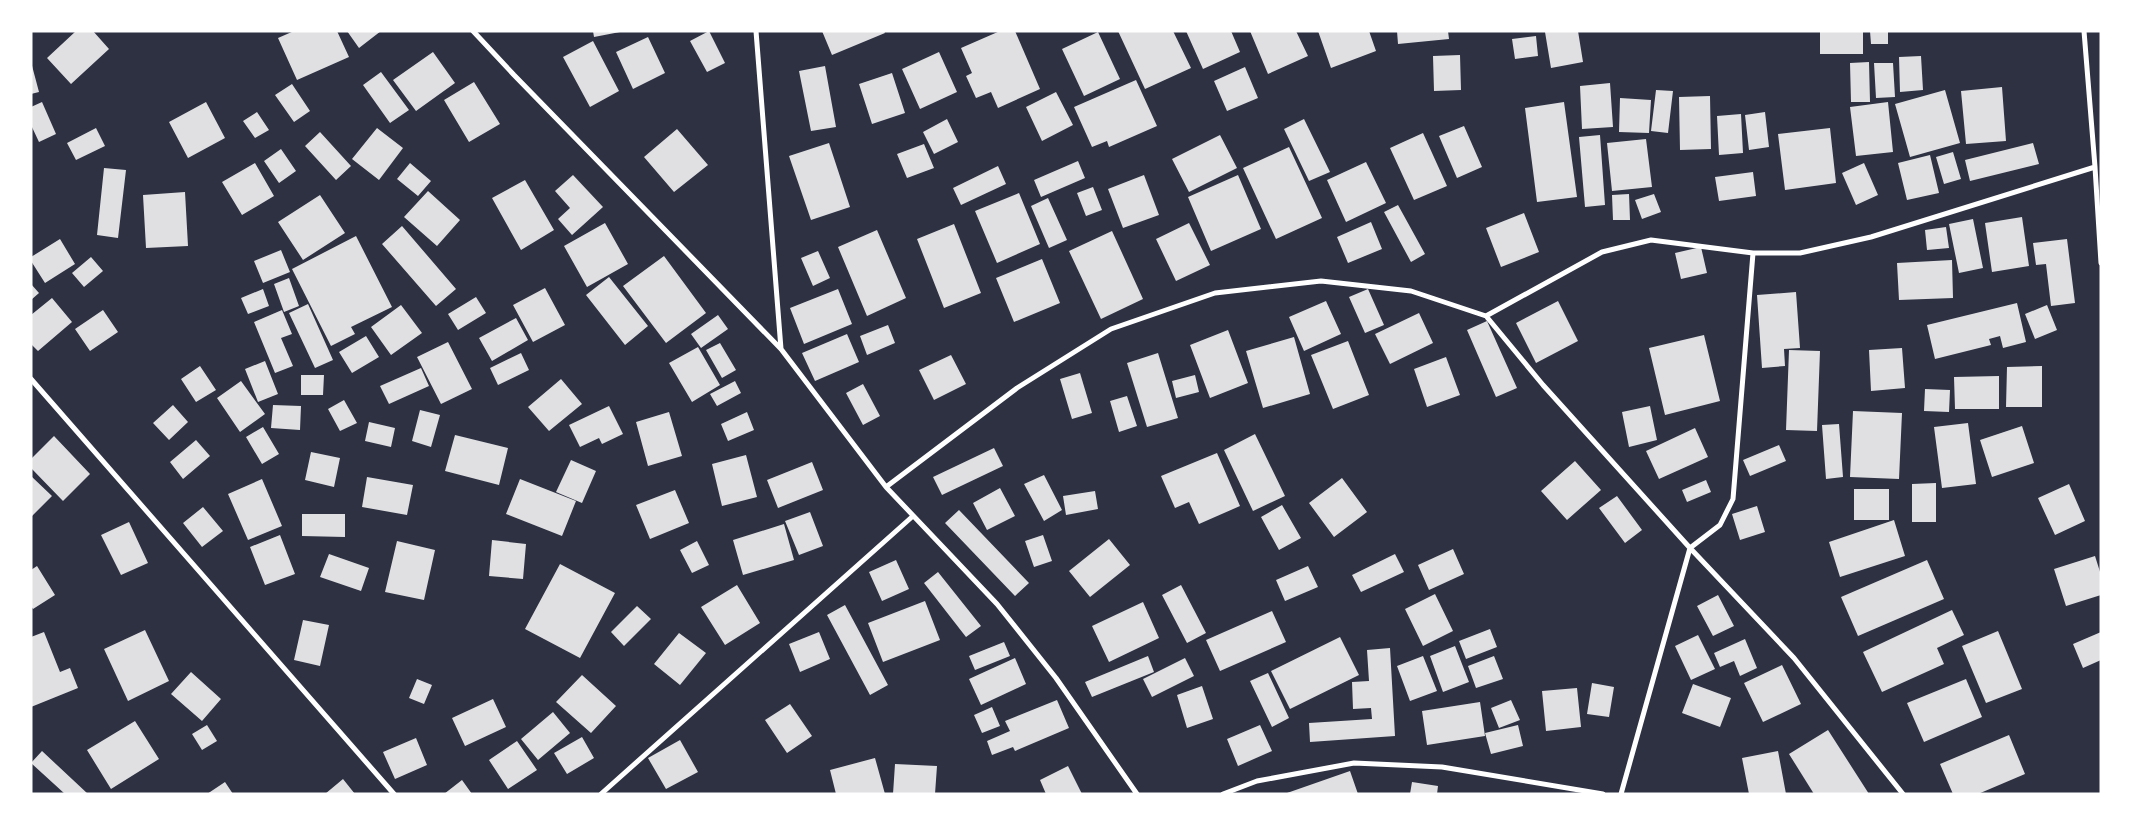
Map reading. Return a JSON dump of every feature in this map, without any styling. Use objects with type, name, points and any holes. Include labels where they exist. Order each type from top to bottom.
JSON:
[{"type":"street","points":[[473,31],[780,349],[886,487],[997,604],[1056,678],[1137,794]]},
{"type":"street","points":[[756,31],[780,349]]},
{"type":"street","points":[[2084,31],[2096,167],[2101,264]]},
{"type":"street","points":[[1486,316],[1602,252],[1652,240],[1752,253],[1800,253],[1871,237],[2096,167]]},
{"type":"street","points":[[1621,794],[1690,548],[1720,526],[1733,499],[1752,253]]},
{"type":"street","points":[[886,487],[1017,388],[1111,329],[1215,293],[1321,281],[1411,291],[1486,316],[1543,385],[1690,548],[1794,658],[1904,794]]},
{"type":"street","points":[[31,379],[394,794]]},
{"type":"street","points":[[601,794],[913,516]]},
{"type":"street","points":[[1223,794],[1257,781],[1354,763],[1442,767],[1602,794]]},
{"type":"building","points":[[76,31],[93,31],[109,49],[71,84],[47,58]]},
{"type":"building","points":[[294,31],[337,31],[349,57],[297,80],[278,38]]},
{"type":"building","points":[[347,31],[381,31],[359,48]]},
{"type":"building","points":[[593,31],[620,31],[620,32],[594,37]]},
{"type":"building","points":[[709,31],[725,63],[707,72],[690,41]]},
{"type":"building","points":[[822,31],[884,31],[885,33],[832,55]]},
{"type":"building","points":[[1000,31],[1015,31],[1040,89],[998,108],[991,92],[976,98],[966,76],[972,73],[961,48]]},
{"type":"building","points":[[1118,31],[1173,31],[1191,68],[1145,89]]},
{"type":"building","points":[[1186,31],[1231,31],[1240,52],[1203,69]]},
{"type":"building","points":[[1250,31],[1296,31],[1308,56],[1268,74]]},
{"type":"building","points":[[1318,31],[1369,31],[1376,51],[1331,68]]},
{"type":"building","points":[[1397,31],[1448,31],[1449,39],[1398,44]]},
{"type":"building","points":[[1578,31],[1583,62],[1551,68],[1545,32]]},
{"type":"building","points":[[1820,31],[1863,31],[1863,54],[1820,54]]},
{"type":"building","points":[[1870,31],[1888,31],[1888,44],[1871,44]]},
{"type":"building","points":[[1098,32],[1120,79],[1084,96],[1062,49]]},
{"type":"building","points":[[1536,36],[1538,56],[1515,59],[1512,39]]},
{"type":"building","points":[[648,37],[665,73],[633,89],[616,52]]},
{"type":"building","points":[[593,41],[619,91],[590,107],[563,57]]},
{"type":"building","points":[[433,52],[455,83],[416,111],[393,80]]},
{"type":"building","points":[[939,52],[957,92],[920,109],[902,69]]},
{"type":"building","points":[[1460,55],[1461,90],[1434,91],[1433,56]]},
{"type":"building","points":[[1921,56],[1923,90],[1900,92],[1899,57]]},
{"type":"building","points":[[31,62],[39,92],[31,94]]},
{"type":"building","points":[[1869,62],[1870,102],[1851,102],[1850,63]]},
{"type":"building","points":[[1874,63],[1893,63],[1895,97],[1876,98]]},
{"type":"building","points":[[825,66],[836,127],[811,131],[799,71]]},
{"type":"building","points":[[1245,67],[1258,98],[1227,111],[1214,81]]},
{"type":"building","points":[[381,72],[409,110],[390,123],[363,85]]},
{"type":"building","points":[[892,73],[905,113],[872,124],[859,84]]},
{"type":"building","points":[[1136,80],[1157,126],[1109,147],[1107,141],[1092,147],[1074,107]]},
{"type":"building","points":[[474,82],[500,124],[469,142],[444,100]]},
{"type":"building","points":[[1610,83],[1613,127],[1582,129],[1580,86]]},
{"type":"building","points":[[292,84],[310,111],[294,122],[275,95]]},
{"type":"building","points":[[2002,87],[2006,141],[1966,144],[1961,91]]},
{"type":"building","points":[[1656,90],[1673,91],[1668,133],[1651,131]]},
{"type":"building","points":[[1945,90],[1960,143],[1910,157],[1895,104]]},
{"type":"building","points":[[1056,92],[1073,125],[1042,141],[1026,107]]},
{"type":"building","points":[[1710,96],[1711,149],[1680,150],[1679,97]]},
{"type":"building","points":[[1620,98],[1651,100],[1649,133],[1619,132]]},
{"type":"building","points":[[42,102],[56,134],[39,142],[31,125],[31,107]]},
{"type":"building","points":[[206,102],[225,138],[188,158],[169,122]]},
{"type":"building","points":[[1564,102],[1577,197],[1537,202],[1525,108]]},
{"type":"building","points":[[1888,102],[1893,152],[1856,156],[1850,107]]},
{"type":"building","points":[[257,112],[269,130],[255,138],[243,121]]},
{"type":"building","points":[[1765,112],[1769,147],[1749,150],[1745,115]]},
{"type":"building","points":[[1741,114],[1743,153],[1719,155],[1717,116]]},
{"type":"building","points":[[947,119],[958,142],[934,154],[923,132]]},
{"type":"building","points":[[1304,119],[1330,172],[1309,181],[1284,129]]},
{"type":"building","points":[[1464,126],[1482,167],[1457,178],[1439,136]]},
{"type":"building","points":[[96,128],[105,146],[76,160],[67,143]]},
{"type":"building","points":[[377,128],[403,148],[379,180],[352,159]]},
{"type":"building","points":[[1830,128],[1836,183],[1785,190],[1778,134]]},
{"type":"building","points":[[677,129],[708,165],[674,192],[644,157]]},
{"type":"building","points":[[320,132],[351,166],[336,180],[305,146]]},
{"type":"building","points":[[1423,133],[1447,186],[1414,200],[1390,148]]},
{"type":"building","points":[[1220,135],[1237,168],[1189,192],[1172,159]]},
{"type":"building","points":[[1600,135],[1605,205],[1585,207],[1579,137]]},
{"type":"building","points":[[1646,139],[1652,187],[1612,191],[1607,143]]},
{"type":"building","points":[[829,143],[850,207],[811,220],[789,156]]},
{"type":"building","points":[[2033,143],[2039,164],[1970,181],[1965,160]]},
{"type":"building","points":[[924,144],[934,168],[907,178],[897,154]]},
{"type":"building","points":[[1289,147],[1322,218],[1276,239],[1243,168]]},
{"type":"building","points":[[281,149],[296,171],[279,183],[264,161]]},
{"type":"building","points":[[1953,152],[1961,179],[1944,184],[1936,157]]},
{"type":"building","points":[[1930,155],[1939,193],[1907,200],[1898,163]]},
{"type":"building","points":[[1078,161],[1085,178],[1041,197],[1034,180]]},
{"type":"building","points":[[1366,162],[1386,203],[1346,222],[1327,180]]},
{"type":"building","points":[[255,163],[274,196],[242,215],[222,182]]},
{"type":"building","points":[[410,163],[431,181],[418,196],[397,179]]},
{"type":"building","points":[[1864,163],[1878,195],[1856,205],[1842,173]]},
{"type":"building","points":[[998,166],[1006,184],[961,205],[953,188]]},
{"type":"building","points":[[104,168],[126,170],[118,238],[97,235]]},
{"type":"building","points":[[1753,172],[1756,196],[1719,201],[1715,177]]},
{"type":"building","points":[[573,175],[603,207],[572,235],[558,219],[570,208],[555,191]]},
{"type":"building","points":[[1144,175],[1159,215],[1123,228],[1108,189]]},
{"type":"building","points":[[1238,175],[1261,229],[1211,251],[1188,197]]},
{"type":"building","points":[[525,180],[554,230],[521,250],[492,198]]},
{"type":"building","points":[[1093,187],[1102,210],[1086,216],[1077,193]]},
{"type":"building","points":[[428,191],[460,220],[437,246],[404,217]]},
{"type":"building","points":[[185,192],[188,246],[146,248],[143,195]]},
{"type":"building","points":[[1019,193],[1040,244],[997,263],[975,211]]},
{"type":"building","points":[[1629,194],[1630,220],[1613,220],[1612,195]]},
{"type":"building","points":[[1654,194],[1661,212],[1642,219],[1635,200]]},
{"type":"building","points":[[320,195],[345,233],[303,260],[278,222]]},
{"type":"building","points":[[1048,198],[1067,240],[1049,248],[1031,206]]},
{"type":"building","points":[[1398,205],[1425,254],[1411,262],[1384,212]]},
{"type":"building","points":[[1524,213],[1539,252],[1501,267],[1486,228]]},
{"type":"building","points":[[2022,217],[2029,266],[1992,272],[1985,223]]},
{"type":"building","points":[[1973,219],[1983,268],[1959,273],[1949,224]]},
{"type":"building","points":[[1371,222],[1382,249],[1348,263],[1337,237]]},
{"type":"building","points":[[605,223],[628,264],[587,287],[564,246]]},
{"type":"building","points":[[1189,223],[1210,265],[1176,281],[1156,239]]},
{"type":"building","points":[[954,224],[981,293],[944,308],[917,239]]},
{"type":"building","points":[[402,226],[456,289],[436,306],[382,244]]},
{"type":"building","points":[[1946,227],[1949,248],[1927,250],[1925,230]]},
{"type":"building","points":[[877,230],[906,298],[867,316],[838,247]]},
{"type":"building","points":[[1112,231],[1143,299],[1101,319],[1069,251]]},
{"type":"building","points":[[356,236],[392,307],[351,327],[355,334],[331,346],[292,269]]},
{"type":"building","points":[[60,239],[75,264],[45,283],[31,261],[31,257]]},
{"type":"building","points":[[2067,239],[2075,303],[2051,306],[2046,264],[2036,265],[2033,243]]},
{"type":"building","points":[[1701,247],[1707,273],[1681,279],[1675,253]]},
{"type":"building","points":[[281,250],[290,272],[263,283],[254,261]]},
{"type":"building","points":[[818,251],[830,278],[813,286],[801,258]]},
{"type":"building","points":[[664,256],[706,313],[666,343],[623,286]]},
{"type":"building","points":[[91,257],[103,271],[84,287],[72,273]]},
{"type":"building","points":[[1042,259],[1060,303],[1014,322],[996,278]]},
{"type":"building","points":[[1952,260],[1953,298],[1899,300],[1897,263]]},
{"type":"building","points":[[609,277],[648,326],[625,345],[586,295]]},
{"type":"building","points":[[289,278],[299,306],[284,312],[274,284]]},
{"type":"building","points":[[31,284],[39,293],[31,300]]},
{"type":"building","points":[[545,288],[565,325],[533,342],[513,305]]},
{"type":"building","points":[[263,289],[269,306],[248,314],[241,298]]},
{"type":"building","points":[[838,289],[852,324],[804,344],[790,308]]},
{"type":"building","points":[[1368,289],[1384,325],[1365,333],[1349,297]]},
{"type":"building","points":[[1796,292],[1800,348],[1784,349],[1785,366],[1762,368],[1757,295]]},
{"type":"building","points":[[476,297],[486,313],[458,330],[448,314]]},
{"type":"building","points":[[52,298],[72,322],[38,351],[31,344],[31,315]]},
{"type":"building","points":[[1326,301],[1341,334],[1304,351],[1289,317]]},
{"type":"building","points":[[1558,301],[1578,341],[1536,363],[1516,323]]},
{"type":"building","points":[[2017,303],[2026,342],[2003,348],[2000,336],[1989,339],[1991,345],[1935,359],[1927,325]]},
{"type":"building","points":[[308,304],[333,360],[315,368],[289,313]]},
{"type":"building","points":[[401,305],[422,333],[391,355],[371,327]]},
{"type":"building","points":[[2047,305],[2057,330],[2035,339],[2025,314]]},
{"type":"building","points":[[103,310],[118,332],[90,351],[75,329]]},
{"type":"building","points":[[282,310],[292,334],[281,338],[293,366],[275,373],[254,322]]},
{"type":"building","points":[[1419,313],[1433,343],[1390,364],[1375,334]]},
{"type":"building","points":[[718,315],[728,329],[701,348],[691,334]]},
{"type":"building","points":[[516,318],[528,340],[492,361],[479,338]]},
{"type":"building","points":[[1487,321],[1517,388],[1496,397],[1467,330]]},
{"type":"building","points":[[888,325],[895,343],[867,355],[860,336]]},
{"type":"building","points":[[1228,330],[1248,383],[1210,398],[1190,345]]},
{"type":"building","points":[[847,334],[859,362],[815,381],[802,353]]},
{"type":"building","points":[[1704,335],[1720,401],[1665,415],[1649,348]]},
{"type":"building","points":[[366,336],[379,357],[352,373],[339,352]]},
{"type":"building","points":[[1294,337],[1310,394],[1263,408],[1246,351]]},
{"type":"building","points":[[1348,341],[1369,395],[1333,409],[1311,355]]},
{"type":"building","points":[[448,342],[472,389],[441,404],[417,357]]},
{"type":"building","points":[[720,343],[736,370],[722,378],[706,350]]},
{"type":"building","points":[[698,347],[720,385],[692,402],[669,363]]},
{"type":"building","points":[[1902,348],[1905,388],[1871,391],[1869,350]]},
{"type":"building","points":[[1789,350],[1820,351],[1817,431],[1786,430]]},
{"type":"building","points":[[521,353],[529,370],[498,385],[490,368]]},
{"type":"building","points":[[1158,353],[1178,418],[1147,427],[1127,363]]},
{"type":"building","points":[[951,355],[966,384],[934,400],[919,370]]},
{"type":"building","points":[[1446,357],[1460,395],[1427,407],[1414,369]]},
{"type":"building","points":[[265,361],[278,394],[258,402],[245,369]]},
{"type":"building","points":[[200,366],[216,390],[196,402],[181,379]]},
{"type":"building","points":[[2042,366],[2042,407],[2006,407],[2007,367]]},
{"type":"building","points":[[421,368],[429,386],[389,404],[380,386]]},
{"type":"building","points":[[1080,373],[1092,413],[1072,419],[1060,379]]},
{"type":"building","points":[[301,375],[324,375],[323,395],[301,395]]},
{"type":"building","points":[[1195,375],[1199,392],[1176,398],[1172,381]]},
{"type":"building","points":[[1999,376],[1999,409],[1955,409],[1954,377]]},
{"type":"building","points":[[561,379],[582,404],[549,431],[528,407]]},
{"type":"building","points":[[241,381],[265,414],[240,432],[217,398]]},
{"type":"building","points":[[735,381],[741,393],[717,406],[710,394]]},
{"type":"building","points":[[863,384],[880,416],[863,425],[846,393]]},
{"type":"building","points":[[1925,389],[1950,390],[1949,412],[1924,411]]},
{"type":"building","points":[[1127,396],[1137,426],[1119,432],[1110,401]]},
{"type":"building","points":[[344,400],[357,423],[340,431],[328,409]]},
{"type":"building","points":[[173,405],[188,422],[169,440],[153,423]]},
{"type":"building","points":[[273,405],[301,406],[300,430],[271,428]]},
{"type":"building","points":[[609,406],[623,434],[602,444],[599,438],[580,447],[569,425]]},
{"type":"building","points":[[1650,406],[1657,440],[1629,447],[1622,412]]},
{"type":"building","points":[[420,410],[440,415],[431,447],[412,441]]},
{"type":"building","points":[[1853,411],[1902,413],[1899,479],[1850,477]]},
{"type":"building","points":[[669,412],[682,456],[648,466],[636,422]]},
{"type":"building","points":[[747,412],[754,430],[728,441],[721,424]]},
{"type":"building","points":[[369,422],[395,428],[391,447],[365,441]]},
{"type":"building","points":[[1968,423],[1976,484],[1942,488],[1934,427]]},
{"type":"building","points":[[1839,424],[1843,477],[1826,479],[1822,425]]},
{"type":"building","points":[[2022,426],[2034,463],[1992,477],[1980,440]]},
{"type":"building","points":[[263,427],[279,454],[262,464],[246,437]]},
{"type":"building","points":[[1695,428],[1708,457],[1659,479],[1646,451]]},
{"type":"building","points":[[1255,434],[1285,496],[1253,511],[1224,450]]},
{"type":"building","points":[[455,435],[508,448],[499,485],[445,471]]},
{"type":"building","points":[[54,436],[90,474],[63,501],[31,468],[31,459]]},
{"type":"building","points":[[196,440],[210,456],[183,479],[170,462]]},
{"type":"building","points":[[1779,445],[1786,461],[1750,476],[1743,460]]},
{"type":"building","points":[[994,448],[1003,466],[942,495],[933,477]]},
{"type":"building","points":[[311,452],[340,458],[334,487],[305,480]]},
{"type":"building","points":[[1217,453],[1240,506],[1199,524],[1189,502],[1175,508],[1161,476]]},
{"type":"building","points":[[746,455],[757,497],[722,506],[712,464]]},
{"type":"building","points":[[571,460],[596,471],[582,503],[556,492]]},
{"type":"building","points":[[1575,461],[1601,490],[1567,520],[1541,491]]},
{"type":"building","points":[[812,462],[823,490],[778,508],[767,480]]},
{"type":"building","points":[[1044,475],[1062,510],[1044,521],[1024,484]]},
{"type":"building","points":[[31,476],[52,496],[31,517]]},
{"type":"building","points":[[367,477],[413,485],[407,515],[362,507]]},
{"type":"building","points":[[1342,478],[1367,512],[1334,537],[1309,503]]},
{"type":"building","points":[[262,479],[282,526],[248,540],[228,494]]},
{"type":"building","points":[[520,479],[576,501],[562,536],[506,514]]},
{"type":"building","points":[[1706,480],[1711,492],[1687,502],[1682,490]]},
{"type":"building","points":[[1936,483],[1936,522],[1912,522],[1912,484]]},
{"type":"building","points":[[2069,484],[2085,521],[2055,535],[2038,498]]},
{"type":"building","points":[[1000,488],[1015,516],[987,530],[973,503]]},
{"type":"building","points":[[1854,489],[1889,489],[1889,520],[1854,520]]},
{"type":"building","points":[[675,490],[689,523],[650,539],[636,505]]},
{"type":"building","points":[[1095,491],[1098,509],[1066,515],[1063,496]]},
{"type":"building","points":[[1617,496],[1642,530],[1625,543],[1599,508]]},
{"type":"building","points":[[1282,505],[1301,538],[1279,550],[1261,517]]},
{"type":"building","points":[[1757,506],[1765,532],[1740,540],[1732,514]]},
{"type":"building","points":[[203,507],[223,531],[202,547],[183,523]]},
{"type":"building","points":[[959,510],[1029,583],[1015,596],[945,523]]},
{"type":"building","points":[[810,512],[823,546],[799,555],[785,521]]},
{"type":"building","points":[[302,514],[345,514],[345,537],[302,536]]},
{"type":"building","points":[[1894,520],[1905,556],[1840,577],[1829,542]]},
{"type":"building","points":[[129,522],[148,563],[121,575],[101,535]]},
{"type":"building","points":[[784,524],[794,560],[743,575],[733,540]]},
{"type":"building","points":[[280,535],[295,574],[265,585],[250,547]]},
{"type":"building","points":[[1043,535],[1052,561],[1034,567],[1025,541]]},
{"type":"building","points":[[1109,539],[1130,565],[1090,597],[1069,571]]},
{"type":"building","points":[[492,540],[526,544],[523,579],[489,576]]},
{"type":"building","points":[[397,541],[435,550],[424,600],[385,592]]},
{"type":"building","points":[[697,541],[709,565],[692,573],[680,550]]},
{"type":"building","points":[[1453,549],[1464,574],[1429,590],[1418,565]]},
{"type":"building","points":[[329,554],[369,568],[361,591],[320,577]]},
{"type":"building","points":[[1395,554],[1404,572],[1361,592],[1352,575]]},
{"type":"building","points":[[2095,556],[2101,575],[2101,595],[2066,606],[2054,569]]},
{"type":"building","points":[[896,560],[909,589],[882,601],[869,572]]},
{"type":"building","points":[[1927,560],[1944,599],[1858,636],[1841,597]]},
{"type":"building","points":[[560,564],[615,593],[580,658],[525,629]]},
{"type":"building","points":[[37,566],[55,595],[33,609],[31,606],[31,570]]},
{"type":"building","points":[[1308,566],[1318,587],[1285,601],[1276,580]]},
{"type":"building","points":[[938,572],[981,626],[966,637],[924,583]]},
{"type":"building","points":[[737,585],[760,623],[725,645],[701,607]]},
{"type":"building","points":[[1181,585],[1206,633],[1187,643],[1162,595]]},
{"type":"building","points":[[1435,594],[1453,631],[1423,646],[1405,609]]},
{"type":"building","points":[[1718,595],[1734,626],[1713,636],[1697,606]]},
{"type":"building","points":[[925,601],[940,640],[883,662],[868,623]]},
{"type":"building","points":[[1143,602],[1159,638],[1109,662],[1092,626]]},
{"type":"building","points":[[845,605],[888,685],[870,695],[827,615]]},
{"type":"building","points":[[637,606],[651,619],[624,646],[611,632]]},
{"type":"building","points":[[1952,610],[1964,635],[1937,648],[1944,664],[1882,692],[1863,652]]},
{"type":"building","points":[[1272,611],[1286,642],[1220,671],[1206,640]]},
{"type":"building","points":[[303,620],[329,625],[320,666],[294,660]]},
{"type":"building","points":[[1490,629],[1497,647],[1466,659],[1459,641]]},
{"type":"building","points":[[145,630],[169,681],[128,701],[104,649]]},
{"type":"building","points":[[1998,631],[2022,689],[1986,703],[1962,646]]},
{"type":"building","points":[[44,632],[60,672],[70,668],[78,688],[31,707],[31,637]]},
{"type":"building","points":[[819,632],[830,659],[800,672],[789,644]]},
{"type":"building","points":[[2101,632],[2101,660],[2083,668],[2073,644]]},
{"type":"building","points":[[679,633],[706,653],[680,685],[654,664]]},
{"type":"building","points":[[1698,635],[1715,669],[1691,680],[1675,646]]},
{"type":"building","points":[[1340,637],[1359,675],[1290,709],[1271,671]]},
{"type":"building","points":[[1745,639],[1757,668],[1740,676],[1734,661],[1720,667],[1714,653]]},
{"type":"building","points":[[1004,642],[1010,656],[975,670],[969,656]]},
{"type":"building","points":[[1455,646],[1469,682],[1443,692],[1430,656]]},
{"type":"building","points":[[1390,648],[1395,736],[1310,742],[1309,723],[1372,719],[1371,708],[1353,709],[1352,682],[1369,681],[1367,650]]},
{"type":"building","points":[[1148,656],[1154,672],[1092,697],[1085,682]]},
{"type":"building","points":[[1423,656],[1437,691],[1410,701],[1397,666]]},
{"type":"building","points":[[1494,656],[1503,679],[1476,688],[1468,666]]},
{"type":"building","points":[[1015,658],[1026,684],[981,705],[969,679]]},
{"type":"building","points":[[1185,658],[1194,676],[1152,697],[1143,679]]},
{"type":"building","points":[[1782,665],[1801,704],[1763,722],[1744,683]]},
{"type":"building","points":[[191,672],[221,699],[202,721],[171,694]]},
{"type":"building","points":[[1268,673],[1289,718],[1272,727],[1250,681]]},
{"type":"building","points":[[582,675],[616,706],[591,733],[556,702]]},
{"type":"building","points":[[417,679],[432,685],[424,704],[409,698]]},
{"type":"building","points":[[1966,679],[1982,717],[1924,742],[1907,703]]},
{"type":"building","points":[[1592,683],[1614,687],[1609,717],[1587,714]]},
{"type":"building","points":[[1693,684],[1731,698],[1720,727],[1682,713]]},
{"type":"building","points":[[1202,686],[1213,719],[1187,728],[1177,695]]},
{"type":"building","points":[[1577,688],[1581,727],[1546,731],[1542,691]]},
{"type":"building","points":[[493,699],[506,727],[465,746],[452,718]]},
{"type":"building","points":[[1057,700],[1069,728],[1015,751],[1013,747],[992,755],[987,741],[1010,731],[1005,721]]},
{"type":"building","points":[[1511,700],[1520,720],[1499,728],[1491,708]]},
{"type":"building","points":[[1480,702],[1485,736],[1427,745],[1422,711]]},
{"type":"building","points":[[790,704],[812,736],[787,753],[765,720]]},
{"type":"building","points":[[992,707],[1000,726],[982,733],[974,715]]},
{"type":"building","points":[[553,712],[570,733],[538,760],[521,739]]},
{"type":"building","points":[[135,721],[159,759],[111,789],[87,750]]},
{"type":"building","points":[[207,725],[217,741],[202,750],[192,734]]},
{"type":"building","points":[[1260,725],[1272,751],[1238,766],[1227,739]]},
{"type":"building","points":[[1518,725],[1523,746],[1491,754],[1485,733]]},
{"type":"building","points":[[1828,730],[1869,794],[1814,794],[1789,754]]},
{"type":"building","points":[[2009,735],[2025,774],[1978,794],[1953,794],[1940,764]]},
{"type":"building","points":[[582,737],[594,758],[567,774],[554,753]]},
{"type":"building","points":[[416,738],[427,765],[395,779],[383,752]]},
{"type":"building","points":[[680,740],[698,772],[666,789],[648,758]]},
{"type":"building","points":[[517,741],[537,770],[508,789],[489,760]]},
{"type":"building","points":[[42,751],[88,794],[65,794],[31,763]]},
{"type":"building","points":[[1778,751],[1786,794],[1749,794],[1742,758]]},
{"type":"building","points":[[875,758],[885,794],[836,794],[830,770]]},
{"type":"building","points":[[895,764],[937,766],[935,794],[893,794]]},
{"type":"building","points":[[1068,766],[1082,794],[1046,794],[1040,780]]},
{"type":"building","points":[[1350,771],[1358,794],[1287,794],[1287,793]]},
{"type":"building","points":[[343,779],[355,794],[325,794]]},
{"type":"building","points":[[462,780],[472,794],[444,794]]},
{"type":"building","points":[[225,782],[233,794],[207,794]]},
{"type":"building","points":[[1412,782],[1438,786],[1437,794],[1410,794]]}]
